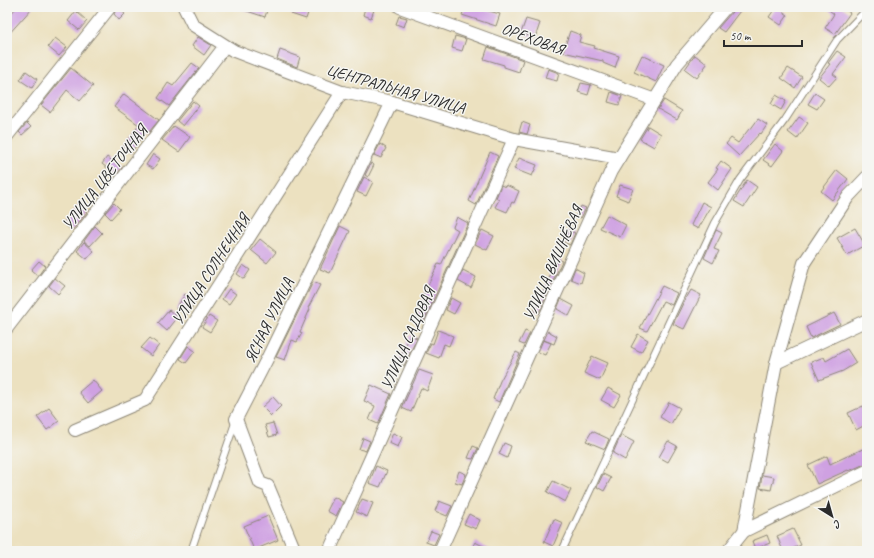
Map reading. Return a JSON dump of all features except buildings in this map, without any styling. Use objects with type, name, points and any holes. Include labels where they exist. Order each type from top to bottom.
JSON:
[{"type":"street","points":[[7,136],[110,7]]},
{"type":"street","name":"ЦЕНТРАЛЬНАЯ УЛИЦА","points":[[184,7],[193,25],[234,51],[342,92],[392,102],[514,139],[619,158]]},
{"type":"street","name":"ОРЕХОВАЯ","points":[[400,7],[655,100]]},
{"type":"street","name":"УЛИЦА ВИШНЁВАЯ","points":[[440,551],[608,178],[677,64],[726,7]]},
{"type":"street","name":"УЛИЦА ЦВЕТОЧНАЯ","points":[[7,328],[225,46]]},
{"type":"street","name":"УЛИЦА СОЛНЕЧНАЯ","points":[[75,430],[145,400],[342,92]]},
{"type":"street","name":"ЯСНАЯ УЛИЦА","points":[[236,419],[267,359],[392,102]]},
{"type":"street","name":"УЛИЦА САДОВАЯ","points":[[328,551],[514,139]]},
{"type":"street","points":[[744,531],[776,363],[804,263],[848,197],[867,176]]},
{"type":"street","points":[[776,363],[867,320]]},
{"type":"street","points":[[236,419],[260,483],[268,486],[295,551]]},
{"type":"street","points":[[728,551],[744,531],[867,471]]},
{"type":"lane","points":[[562,551],[715,223],[740,180],[785,120],[837,40],[867,9]]},
{"type":"lane","points":[[190,551],[236,419]]}]
